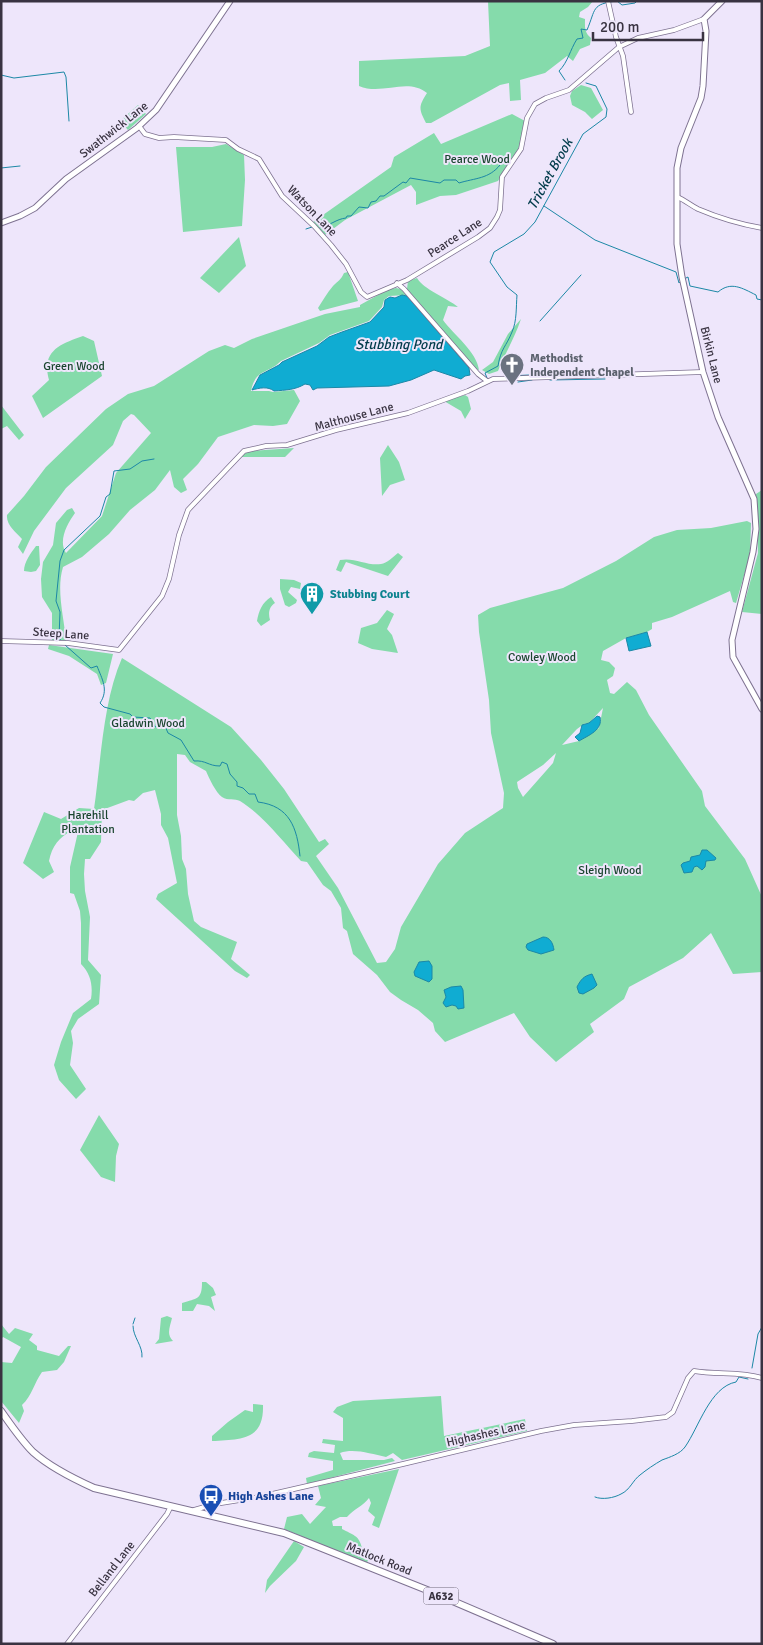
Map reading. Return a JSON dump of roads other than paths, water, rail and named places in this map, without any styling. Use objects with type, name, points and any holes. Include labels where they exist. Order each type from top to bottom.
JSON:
[{"type":"main road","name":"A632","points":[[1,1411],[32,1451],[73,1478],[94,1488],[192,1510]]},
{"type":"main road","name":"Matlock Road","points":[[192,1510],[284,1533],[436,1594],[553,1644]]},
{"type":"street","name":"Swathwick Lane","points":[[1,223],[34,208],[66,179],[139,126],[160,105],[230,1]]},
{"type":"street","points":[[608,1],[616,37],[623,56],[631,112]]},
{"type":"street","points":[[619,47],[638,38],[674,30],[704,19],[722,1]]},
{"type":"street","name":"Birkin Lane","points":[[704,19],[706,31],[703,86],[681,148],[677,168],[676,229],[682,277],[703,372],[718,417],[754,499],[756,529],[753,552],[732,640],[733,657],[762,708]]},
{"type":"street","name":"Pearce Lane","points":[[407,280],[490,228],[500,210],[502,177],[521,149],[527,118],[533,106],[546,98],[569,90],[619,47]]},
{"type":"street","name":"Watson Lane","points":[[139,126],[150,136],[226,140],[238,149],[259,159],[282,196],[314,226],[346,264],[361,292],[367,297],[407,280]]},
{"type":"street","points":[[677,197],[695,208],[718,217],[735,223],[762,228]]},
{"type":"street","points":[[404,289],[407,280]]},
{"type":"street","points":[[397,283],[478,374],[487,381]]},
{"type":"street","name":"Malthouse Lane","points":[[119,650],[162,596],[169,579],[179,535],[188,510],[244,451],[287,445],[336,430],[408,413],[498,378],[703,372]]},
{"type":"street","points":[[476,386],[478,374]]},
{"type":"street","name":"Steep Lane","points":[[1,641],[68,643],[119,650]]},
{"type":"street","name":"Highashes Lane","points":[[192,1510],[541,1431],[574,1425],[666,1417],[673,1412],[688,1378],[694,1371],[712,1374],[739,1373],[762,1378]]},
{"type":"street","name":"Belland Lane","points":[[67,1644],[167,1514],[171,1506]]},
{"type":"water","name":"Stubbing Pond","points":[[402,295],[407,296],[469,368],[470,375],[461,379],[434,370],[411,380],[389,386],[317,388],[313,390],[310,385],[305,384],[286,390],[274,391],[269,388],[263,388],[252,390],[260,375],[282,362],[317,346],[329,337],[370,322],[384,307],[385,300]]},
{"type":"water","points":[[647,632],[651,646],[629,651],[626,638]]},
{"type":"water","points":[[597,716],[600,717],[600,722],[597,729],[579,741],[575,737],[580,733],[582,725],[589,723]]},
{"type":"water","points":[[702,850],[707,850],[716,858],[715,860],[706,861],[705,867],[702,870],[697,866],[694,867],[692,872],[684,873],[681,865],[690,861],[691,857],[700,855]]},
{"type":"water","points":[[543,937],[551,941],[554,950],[541,954],[528,950],[527,944]]},
{"type":"water","points":[[429,961],[432,966],[432,979],[429,982],[415,976],[414,972],[419,962]]},
{"type":"water","points":[[592,974],[597,985],[583,994],[579,993],[577,987],[580,982]]},
{"type":"water","points":[[461,986],[464,1008],[458,1009],[452,1005],[446,1007],[443,1003],[446,997],[444,990]]},
{"type":"waterway","name":"Tricket Brook","points":[[565,80],[559,71],[565,64],[577,39],[583,38],[581,29],[587,30],[598,6],[609,2],[617,1],[622,5],[637,1]]},
{"type":"waterway","points":[[1,75],[14,78],[64,72],[69,121]]},
{"type":"waterway","name":"Tricket Brook","points":[[487,378],[485,373],[498,366],[502,351],[514,328],[517,295],[507,287],[490,262],[494,252],[524,234],[535,222],[583,134],[606,117],[607,109],[596,86],[586,83]]},
{"type":"waterway","points":[[320,227],[351,216],[359,207],[368,208],[371,202],[376,201],[380,196],[384,196],[403,182],[406,183],[410,178],[440,183],[444,180],[456,180],[459,183],[486,176],[500,165]]},
{"type":"waterway","points":[[1,168],[20,166]]},
{"type":"waterway","points":[[544,206],[595,240],[676,272],[679,283],[681,281]]},
{"type":"waterway","points":[[306,229],[312,227],[314,229]]},
{"type":"waterway","points":[[540,321],[581,275]]},
{"type":"waterway","points":[[684,279],[688,277],[690,286],[718,292],[727,287],[737,287],[756,295],[757,299],[762,300]]},
{"type":"waterway","points":[[509,376],[610,371]]},
{"type":"waterway","points":[[550,380],[605,379]]},
{"type":"waterway","points":[[518,382],[532,380]]},
{"type":"waterway","points":[[62,642],[59,638],[60,612],[56,601],[60,561],[64,550],[100,516],[106,497],[110,494],[114,471],[130,469],[142,461],[154,459]]},
{"type":"waterway","points":[[65,645],[91,668],[97,666],[104,684],[104,694],[100,703],[104,707],[130,714],[133,717],[150,718],[155,727],[161,724],[165,726],[168,733],[181,740],[194,761],[201,761],[216,766],[220,766],[222,762],[227,764],[230,774],[237,782],[237,786],[243,788],[249,794],[255,794],[258,802],[269,804],[285,813],[297,836],[300,856]]},
{"type":"waterway","points":[[133,1324],[135,1318]]},
{"type":"waterway","points":[[133,1326],[142,1357]]},
{"type":"waterway","points":[[752,1368],[758,1334],[762,1327]]},
{"type":"waterway","points":[[595,1497],[608,1498],[621,1494],[648,1469],[680,1452],[690,1439],[712,1399],[719,1391],[727,1385],[736,1382],[739,1377],[748,1379]]},
{"type":"place","name":"Methodist Independent Chapel","points":[[512,386]]},
{"type":"place","name":"Stubbing Court","points":[[312,615]]},
{"type":"place","name":"High Ashes Lane","points":[[211,1517]]},
{"type":"park label","name":"Pearce Wood","points":[[477,159]]},
{"type":"park label","name":"Green Wood","points":[[74,366]]},
{"type":"park label","name":"Cowley Wood","points":[[542,657]]},
{"type":"park label","name":"Gladwin Wood","points":[[148,723]]},
{"type":"park label","name":"Harehill Plantation","points":[[88,822]]},
{"type":"park label","name":"Sleigh Wood","points":[[610,870]]}]
